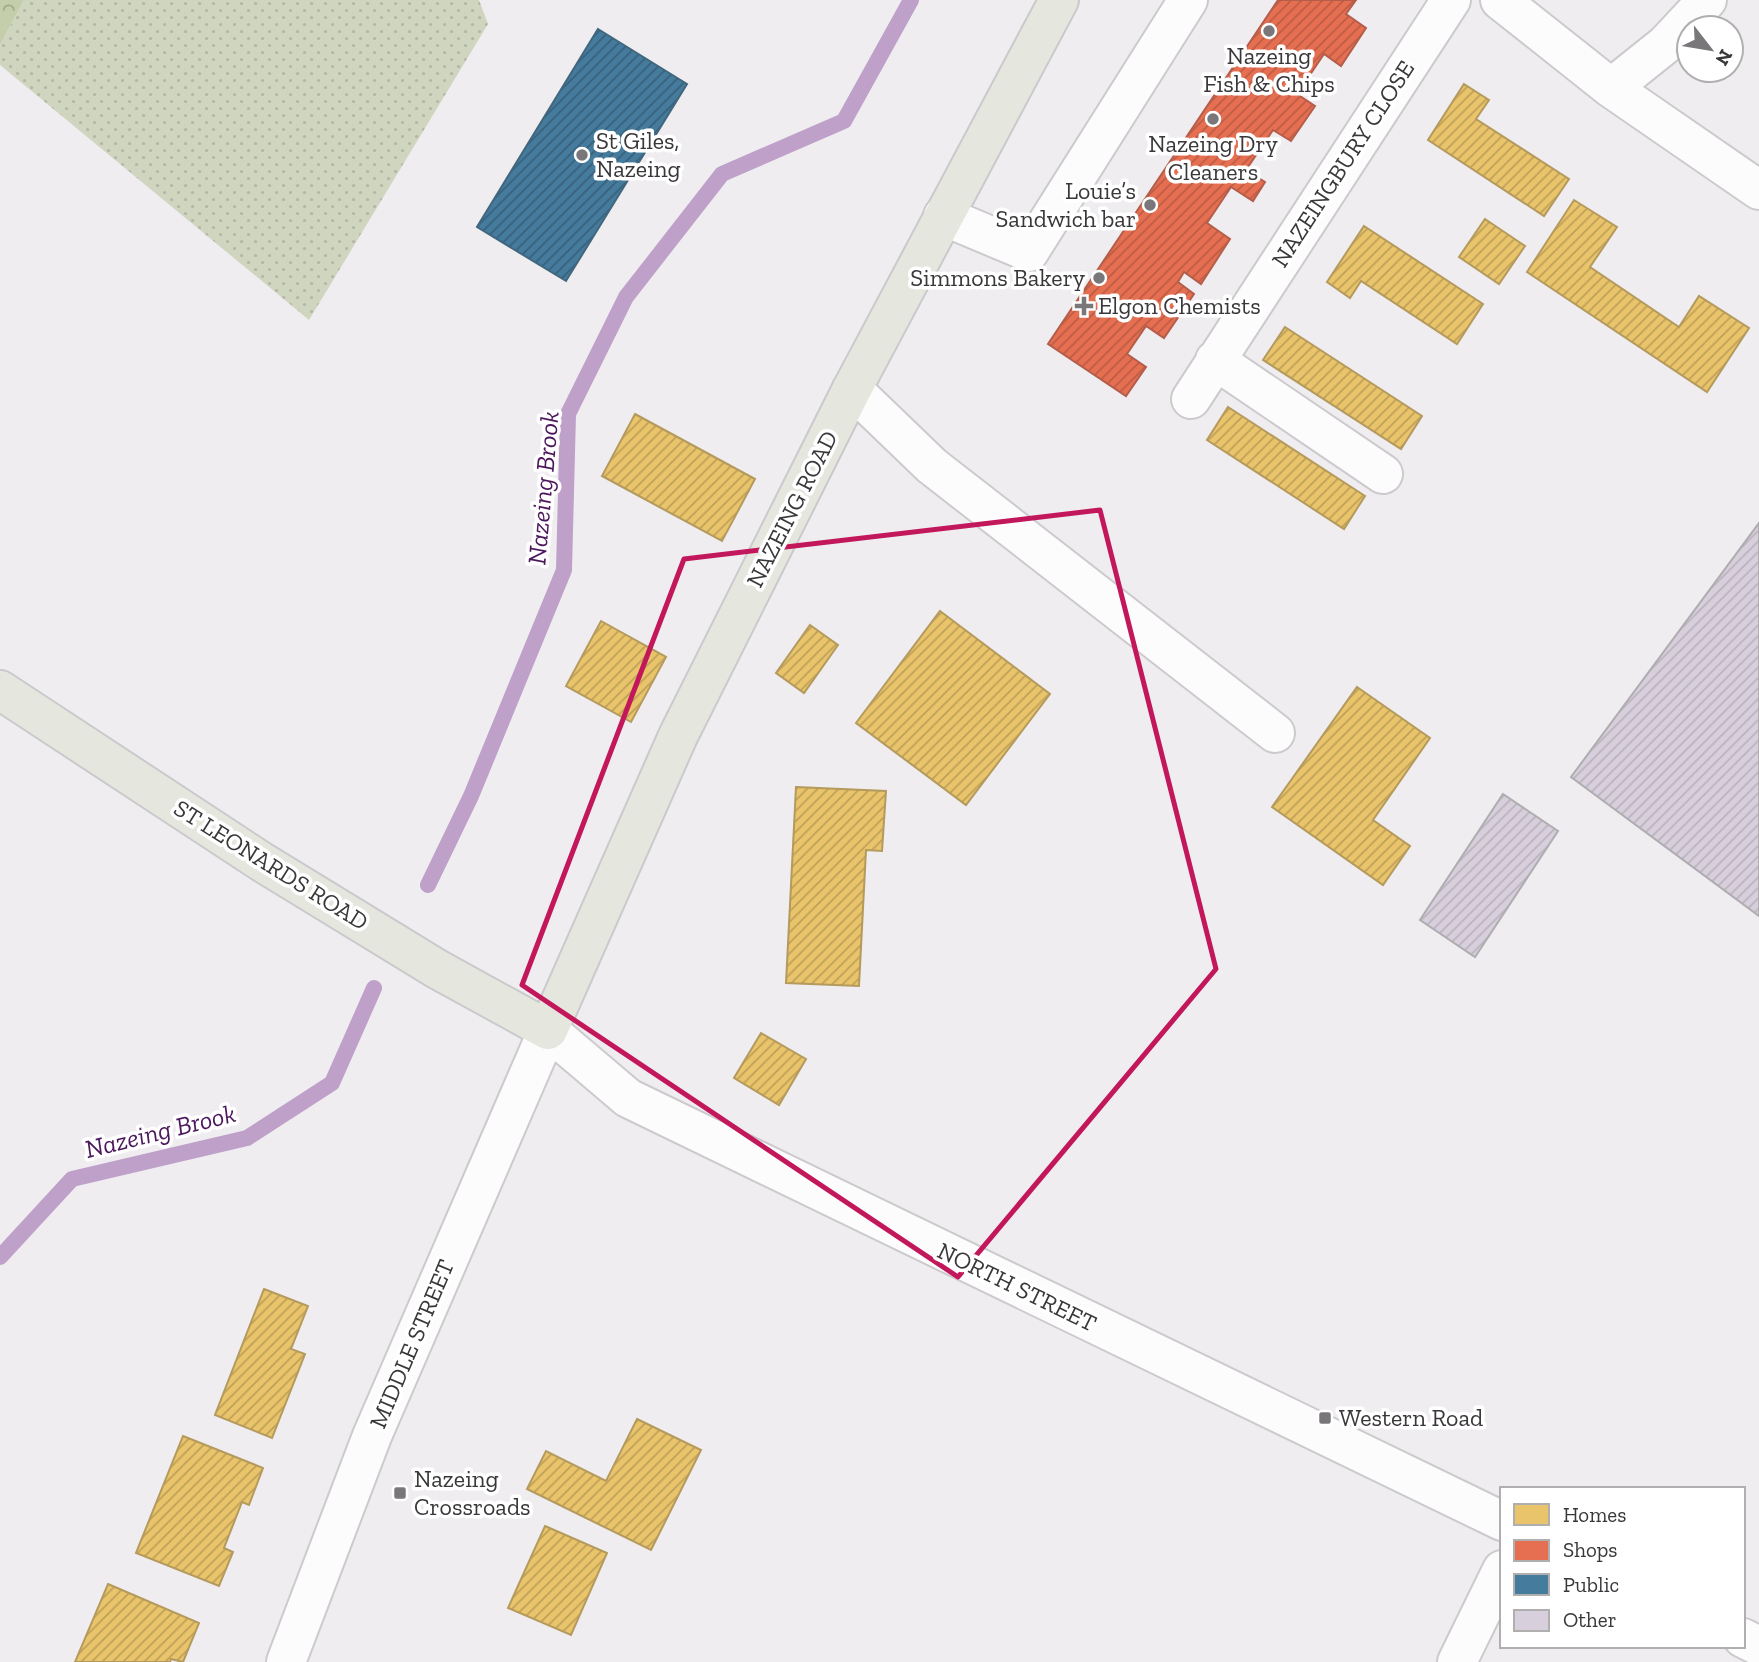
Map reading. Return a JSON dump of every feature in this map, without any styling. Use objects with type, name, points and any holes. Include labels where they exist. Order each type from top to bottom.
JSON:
[{"type":"main road","name":"NAZEING ROAD","points":[[548,1030],[678,736],[852,389],[1059,0]]},
{"type":"main road","name":"ST LEONARDS ROAD","points":[[0,690],[262,862],[437,969],[548,1030]]},
{"type":"street","points":[[943,216],[1029,253],[1188,0]]},
{"type":"street","name":"NAZEINGBURY CLOSE","points":[[1191,399],[1451,0]]},
{"type":"street","points":[[1500,0],[1611,88],[1759,190]]},
{"type":"street","points":[[1611,88],[1666,44],[1707,0]]},
{"type":"street","points":[[1215,360],[1383,474]]},
{"type":"street","points":[[852,389],[932,467],[1275,733]]},
{"type":"street","name":"NORTH STREET","points":[[548,1030],[628,1098],[1500,1520]]},
{"type":"street","name":"MIDDLE STREET","points":[[286,1662],[372,1436],[548,1030]]},
{"type":"street","points":[[1457,1662],[1500,1574]]},
{"type":"highlighted area","points":[[1100,510],[1216,969],[958,1277],[522,985],[684,559]]},
{"type":"green space","points":[[0,0],[24,0],[0,45]]},
{"type":"green space","points":[[24,0],[479,0],[488,24],[309,320],[0,65],[0,45]]},
{"type":"building: Homes","points":[[1464,84],[1489,100],[1476,119],[1569,179],[1544,216],[1428,140]]},
{"type":"building: Homes","points":[[1574,200],[1617,227],[1590,267],[1679,327],[1699,296],[1749,328],[1707,392],[1527,272]]},
{"type":"building: Homes","points":[[1485,219],[1525,246],[1499,284],[1459,257]]},
{"type":"building: Homes","points":[[1364,226],[1483,304],[1457,344],[1361,281],[1350,298],[1327,282]]},
{"type":"building: Homes","points":[[1285,327],[1422,416],[1401,449],[1263,360]]},
{"type":"building: Homes","points":[[1228,407],[1365,496],[1344,529],[1207,440]]},
{"type":"building: Homes","points":[[635,414],[755,479],[722,541],[602,476]]},
{"type":"building: Homes","points":[[940,611],[1050,694],[966,805],[856,723]]},
{"type":"building: Homes","points":[[601,621],[666,657],[631,722],[566,686]]},
{"type":"building: Homes","points":[[810,625],[838,645],[804,693],[776,673]]},
{"type":"building: Homes","points":[[1357,687],[1430,738],[1373,820],[1410,846],[1383,885],[1272,807]]},
{"type":"building: Homes","points":[[796,787],[886,791],[882,851],[866,850],[859,986],[786,983]]},
{"type":"building: Homes","points":[[761,1033],[806,1059],[779,1105],[734,1078]]},
{"type":"building: Homes","points":[[264,1289],[308,1306],[291,1349],[305,1354],[272,1438],[215,1415]]},
{"type":"building: Homes","points":[[637,1419],[701,1450],[651,1550],[527,1489],[546,1451],[606,1481]]},
{"type":"building: Homes","points":[[183,1436],[263,1468],[249,1505],[242,1502],[224,1548],[233,1552],[219,1586],[136,1553]]},
{"type":"building: Homes","points":[[545,1526],[607,1553],[571,1635],[508,1608]]},
{"type":"building: Homes","points":[[108,1584],[199,1623],[183,1662],[171,1659],[170,1662],[75,1662]]},
{"type":"building: Shops","points":[[1278,0],[1356,0],[1346,14],[1366,28],[1341,66],[1324,54],[1297,94],[1315,106],[1291,141],[1273,130],[1246,170],[1265,182],[1253,201],[1231,187],[1207,223],[1230,239],[1201,284],[1184,272],[1178,282],[1194,294],[1164,338],[1146,326],[1127,354],[1146,367],[1126,396],[1048,344]]},
{"type":"building: Public","name":"St Giles, Nazeing","points":[[598,29],[687,84],[566,281],[477,227]]},
{"type":"building: Other","points":[[1759,523],[1759,916],[1571,777]]},
{"type":"building: Other","points":[[1503,794],[1558,831],[1475,957],[1420,920]]},
{"type":"waterway","name":"Nazeing Brook","points":[[428,885],[471,796],[564,570],[568,414],[626,297],[722,174],[844,121],[911,0]]},
{"type":"waterway","name":"Nazeing Brook","points":[[0,1257],[72,1179],[247,1138],[332,1083],[374,988]]},
{"type":"place","name":"Nazeing Fish & Chips","points":[[1269,31]]},
{"type":"place","name":"Nazeing Dry Cleaners","points":[[1213,119]]},
{"type":"place","name":"St Giles, Nazeing","points":[[582,155]]},
{"type":"place","name":"Louie’s Sandwich bar","points":[[1150,205]]},
{"type":"place","name":"Simmons Bakery","points":[[1099,278]]},
{"type":"place","name":"Elgon Chemists","points":[[1084,306]]},
{"type":"place","name":"Western Road","points":[[1325,1418]]},
{"type":"place","name":"Nazeing Crossroads","points":[[400,1493]]}]
